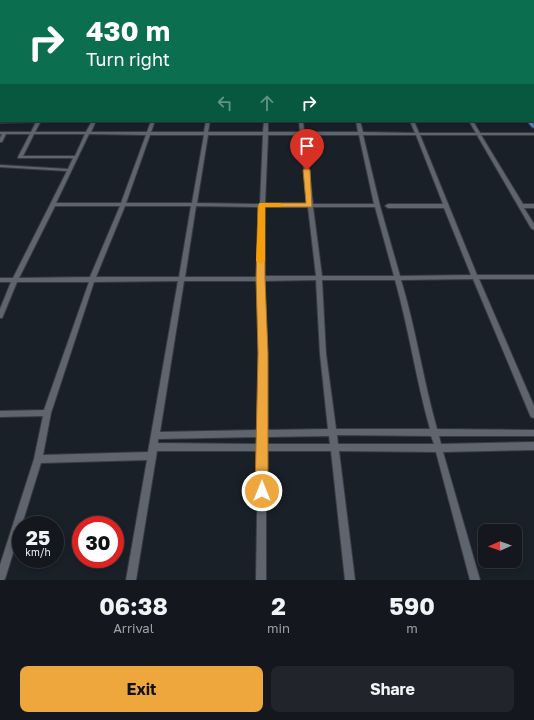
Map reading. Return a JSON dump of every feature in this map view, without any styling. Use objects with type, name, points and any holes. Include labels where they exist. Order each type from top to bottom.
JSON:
[{"type":"street","points":[[38,122],[20,157],[76,157]]},
{"type":"street","points":[[0,316],[15,280],[94,122]]},
{"type":"street","points":[[0,579],[38,459],[47,413],[92,280],[153,122]]},
{"type":"street","points":[[130,580],[208,122]]},
{"type":"street","points":[[261,580],[263,353],[260,278],[266,122]]},
{"type":"street","points":[[301,122],[319,278],[323,354],[350,580]]},
{"type":"street","points":[[358,122],[377,206],[397,278],[435,433],[476,580]]},
{"type":"street","points":[[412,122],[446,206],[534,415]]},
{"type":"street","points":[[472,122],[534,228]]},
{"type":"street","points":[[0,141],[3,133],[148,135],[205,133],[534,134]]},
{"type":"street","points":[[0,166],[69,170]]},
{"type":"street","points":[[52,204],[377,206]]},
{"type":"street","points":[[388,206],[446,206]]},
{"type":"street","points":[[521,206],[534,206]]},
{"type":"street","points":[[0,280],[534,277]]},
{"type":"street","points":[[0,414],[47,413]]},
{"type":"street","points":[[155,436],[262,435],[332,432],[534,432]]},
{"type":"street","points":[[153,447],[440,448],[534,446]]},
{"type":"street","points":[[38,459],[151,456]]},
{"type":"slow traffic","points":[[261,261],[262,205],[280,205]]},
{"type":"route","points":[[262,491],[263,353],[260,278],[262,205],[310,205],[307,170]]}]
